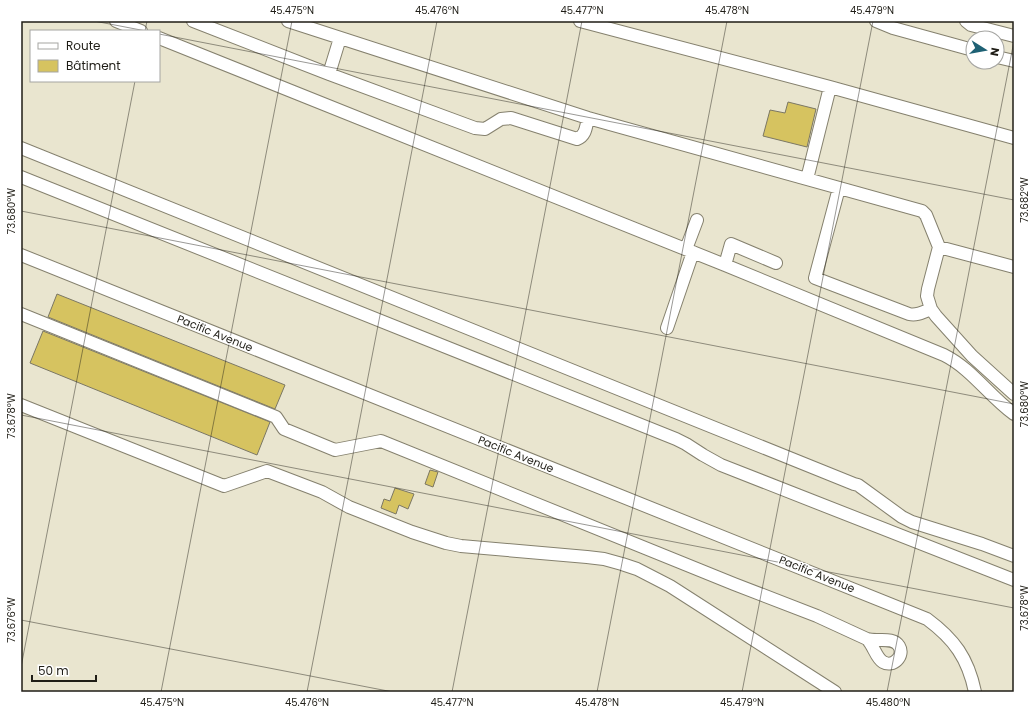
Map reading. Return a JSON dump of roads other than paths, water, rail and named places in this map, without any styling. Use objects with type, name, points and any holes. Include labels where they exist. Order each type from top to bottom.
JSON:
[{"type":"street","points":[[116,21],[138,30]]},
{"type":"street","points":[[193,21],[329,74],[478,129],[487,128],[501,118],[511,118],[577,139],[584,133],[588,118]]},
{"type":"street","points":[[288,21],[588,118],[922,210],[926,215],[939,247],[927,296],[931,309],[972,356],[1014,394]]},
{"type":"street","points":[[580,21],[830,87],[1014,138]]},
{"type":"street","points":[[876,21],[905,32],[965,48]]},
{"type":"street","points":[[966,21],[971,25],[1014,36]]},
{"type":"street","points":[[160,38],[944,355],[955,360],[965,368],[1005,408],[1014,414]]},
{"type":"street","points":[[329,74],[340,38]]},
{"type":"street","points":[[807,179],[830,87]]},
{"type":"street","points":[[21,148],[858,485],[902,517],[912,522],[982,544],[1014,556]]},
{"type":"street","points":[[21,177],[676,439],[721,465],[1014,580]]},
{"type":"street","points":[[839,188],[815,278],[909,314],[919,314],[931,309]]},
{"type":"street","points":[[667,328],[697,220]]},
{"type":"street","points":[[724,265],[731,244],[776,263]]},
{"type":"street","points":[[939,247],[1014,268]]},
{"type":"street","name":"Pacific Avenue","points":[[21,255],[927,619],[950,638],[961,653],[973,680],[975,692]]},
{"type":"street","points":[[21,314],[276,416],[284,429],[335,450],[381,441],[734,584],[817,616],[867,640]]},
{"type":"street","points":[[21,405],[224,486],[267,471],[322,492],[349,507],[412,532],[446,543],[461,546],[604,559],[637,569],[670,586],[835,692]]}]
